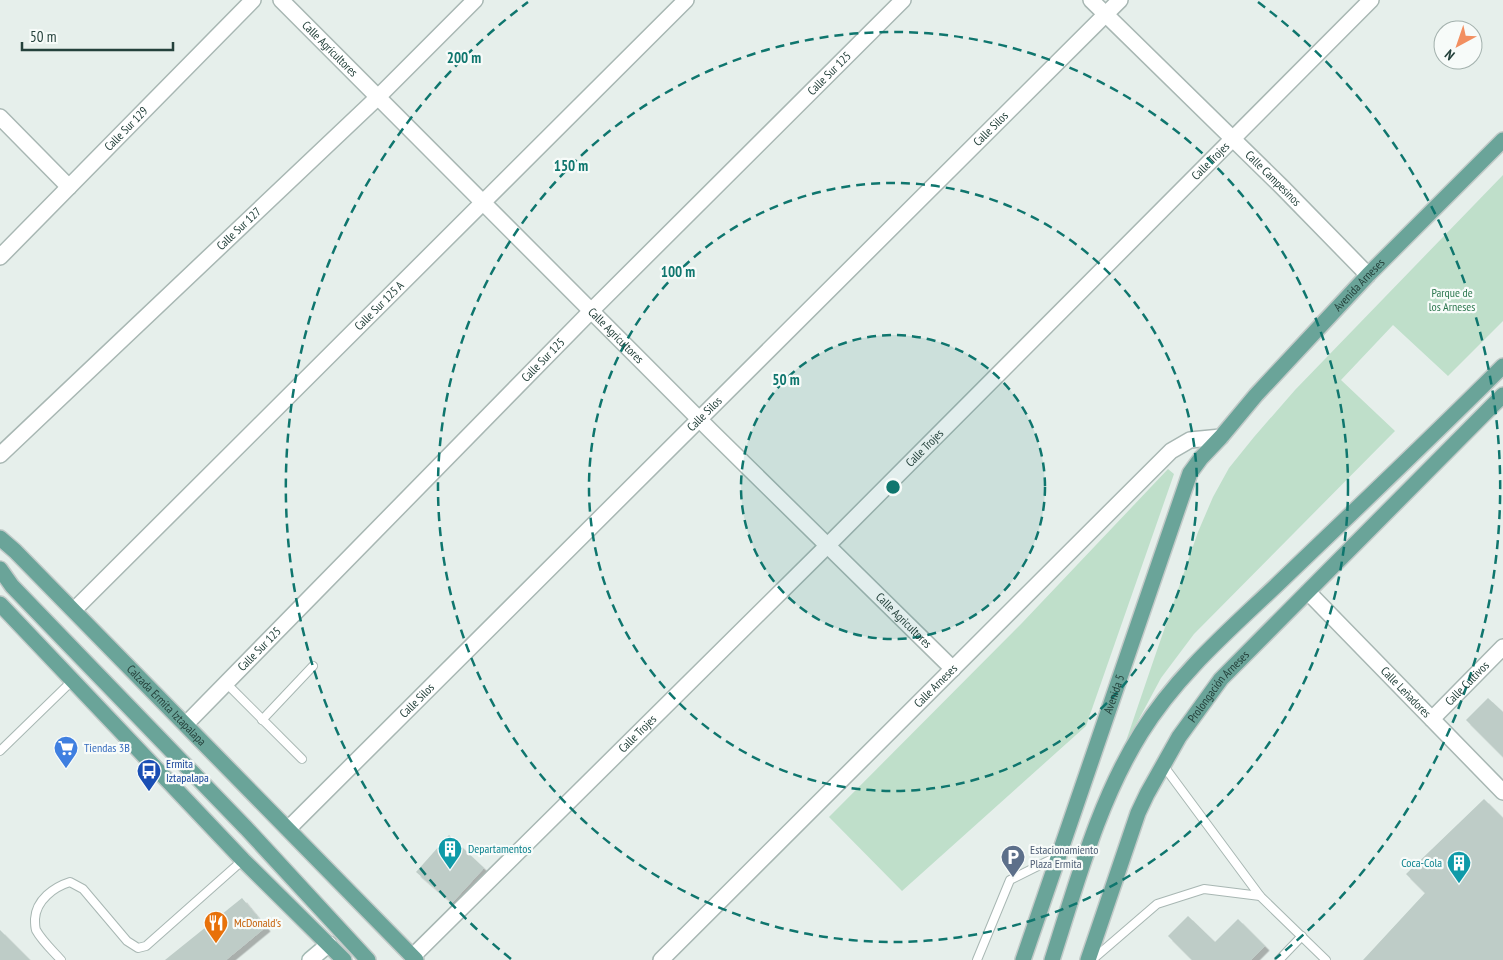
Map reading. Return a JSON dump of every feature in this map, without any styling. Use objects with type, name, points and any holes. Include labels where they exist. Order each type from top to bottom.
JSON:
[{"type":"main road","name":"Avenida Arneses","points":[[1221,437],[1256,395],[1368,276],[1503,140]]},
{"type":"main road","points":[[1052,960],[1096,825],[1140,734],[1164,700],[1219,640],[1503,366]]},
{"type":"main road","points":[[1308,592],[1503,395]]},
{"type":"main road","name":"Avenida 5","points":[[1023,960],[1190,473],[1221,437]]},
{"type":"main road","name":"Calzada Ermita Iztapalapa","points":[[0,538],[74,610],[414,958]]},
{"type":"main road","points":[[0,569],[12,586],[246,828],[368,960]]},
{"type":"main road","name":"Prolongación Arneses","points":[[1090,960],[1138,814],[1179,737],[1221,680],[1308,592]]},
{"type":"main road","points":[[0,604],[243,860],[344,960]]},
{"type":"street","name":"Calle Sur 129","points":[[0,257],[253,0]]},
{"type":"street","name":"Calle Agricultores","points":[[280,0],[953,669]]},
{"type":"street","name":"Calle Sur 127","points":[[0,455],[378,97],[475,0]]},
{"type":"street","name":"Calle Sur 125 A","points":[[74,610],[686,0]]},
{"type":"street","name":"Calle Sur 125","points":[[186,724],[592,310],[903,0]]},
{"type":"street","name":"Calle Campesinos","points":[[1091,0],[1368,276]]},
{"type":"street","name":"Calle Silos","points":[[288,829],[1120,0]]},
{"type":"street","name":"Calle Trojes","points":[[414,958],[828,546],[1371,0]]},
{"type":"street","points":[[0,116],[69,187]]},
{"type":"street","name":"Calle Arneses","points":[[662,960],[1171,451],[1190,440],[1221,437]]},
{"type":"street","name":"Calle Leñadores","points":[[1308,592],[1503,792]]},
{"type":"street","name":"Calle Cultivos","points":[[1432,719],[1503,647]]},
{"type":"street","points":[[310,960],[329,944]]},
{"type":"lane","points":[[262,720],[314,666]]},
{"type":"lane","points":[[0,751],[72,680]]},
{"type":"lane","points":[[226,683],[302,759]]},
{"type":"lane","points":[[1163,765],[1260,896],[1326,960]]},
{"type":"lane","points":[[978,960],[1010,880],[1058,856]]},
{"type":"lane","points":[[62,960],[35,929],[36,912],[44,898],[58,886],[70,882],[83,889],[127,941],[138,948],[146,946],[243,860]]},
{"type":"lane","points":[[1090,960],[1157,904],[1204,889],[1260,896]]},
{"type":"lane","points":[[1279,960],[1302,936]]},
{"type":"green space","name":"Parque de los Arneses","points":[[1503,175],[1503,321],[1448,376],[1393,325],[1341,380],[1395,431],[1194,634],[1161,678],[1124,747],[1198,532],[1213,497],[1229,468],[1295,390]]},
{"type":"green space","points":[[1168,469],[1174,474],[1086,726],[902,891],[829,817],[1022,623]]},
{"type":"building","points":[[1488,698],[1503,712],[1503,757],[1466,720]]},
{"type":"building","name":"Coca-Cola","points":[[1484,799],[1503,818],[1503,960],[1363,960],[1425,893],[1406,874]]},
{"type":"building","name":"Departamentos","points":[[449,835],[484,868],[452,903],[416,872]]},
{"type":"building","name":"McDonald's","points":[[242,898],[266,927],[226,960],[165,960]]},
{"type":"building","points":[[1188,916],[1215,942],[1238,919],[1265,946],[1251,960],[1192,960],[1168,936]]},
{"type":"building","points":[[0,930],[30,960],[0,960]]},
{"type":"place","name":"Tiendas 3B","points":[[66,769]]},
{"type":"place","name":"Ermita Iztapalapa","points":[[149,792]]},
{"type":"place","name":"Departamentos","points":[[450,870]]},
{"type":"place","name":"Estacionamiento Plaza Ermita","points":[[1013,878]]},
{"type":"place","name":"Coca-Cola","points":[[1459,884]]},
{"type":"place","name":"McDonald's","points":[[216,944]]}]
